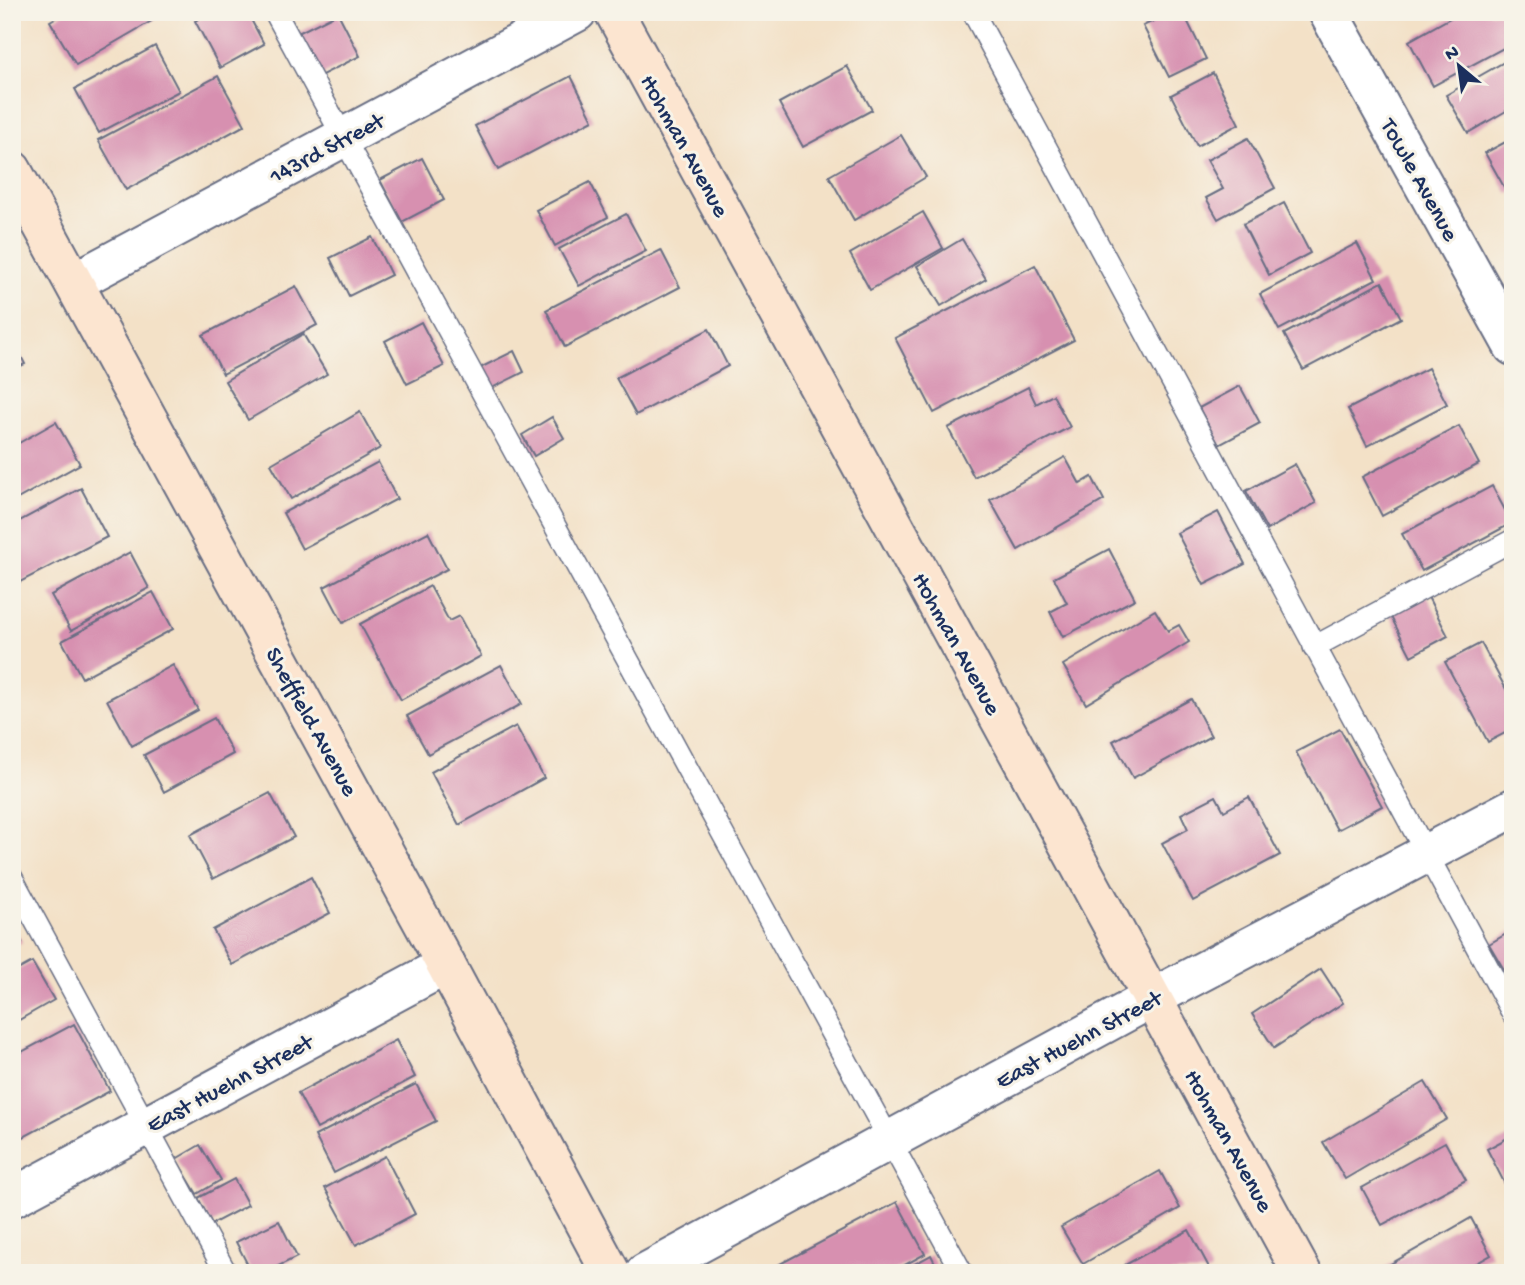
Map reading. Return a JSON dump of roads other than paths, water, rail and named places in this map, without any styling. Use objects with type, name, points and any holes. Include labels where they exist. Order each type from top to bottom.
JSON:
[{"type":"main road","name":"Hohman Avenue","points":[[614,12],[1302,1273]]},
{"type":"main road","name":"Sheffield Avenue","points":[[12,170],[611,1273]]},
{"type":"street","name":"143rd Street","points":[[74,282],[577,12]]},
{"type":"street","name":"Towle Avenue","points":[[1328,12],[1513,346]]},
{"type":"street","name":"East Huehn Street","points":[[645,1273],[1152,998],[1513,808]]},
{"type":"street","name":"East Huehn Street","points":[[12,1198],[446,965]]},
{"type":"lane","points":[[275,12],[962,1273]]},
{"type":"lane","points":[[972,12],[1513,1014]]},
{"type":"lane","points":[[1314,647],[1513,540]]},
{"type":"lane","points":[[12,878],[226,1273]]}]
